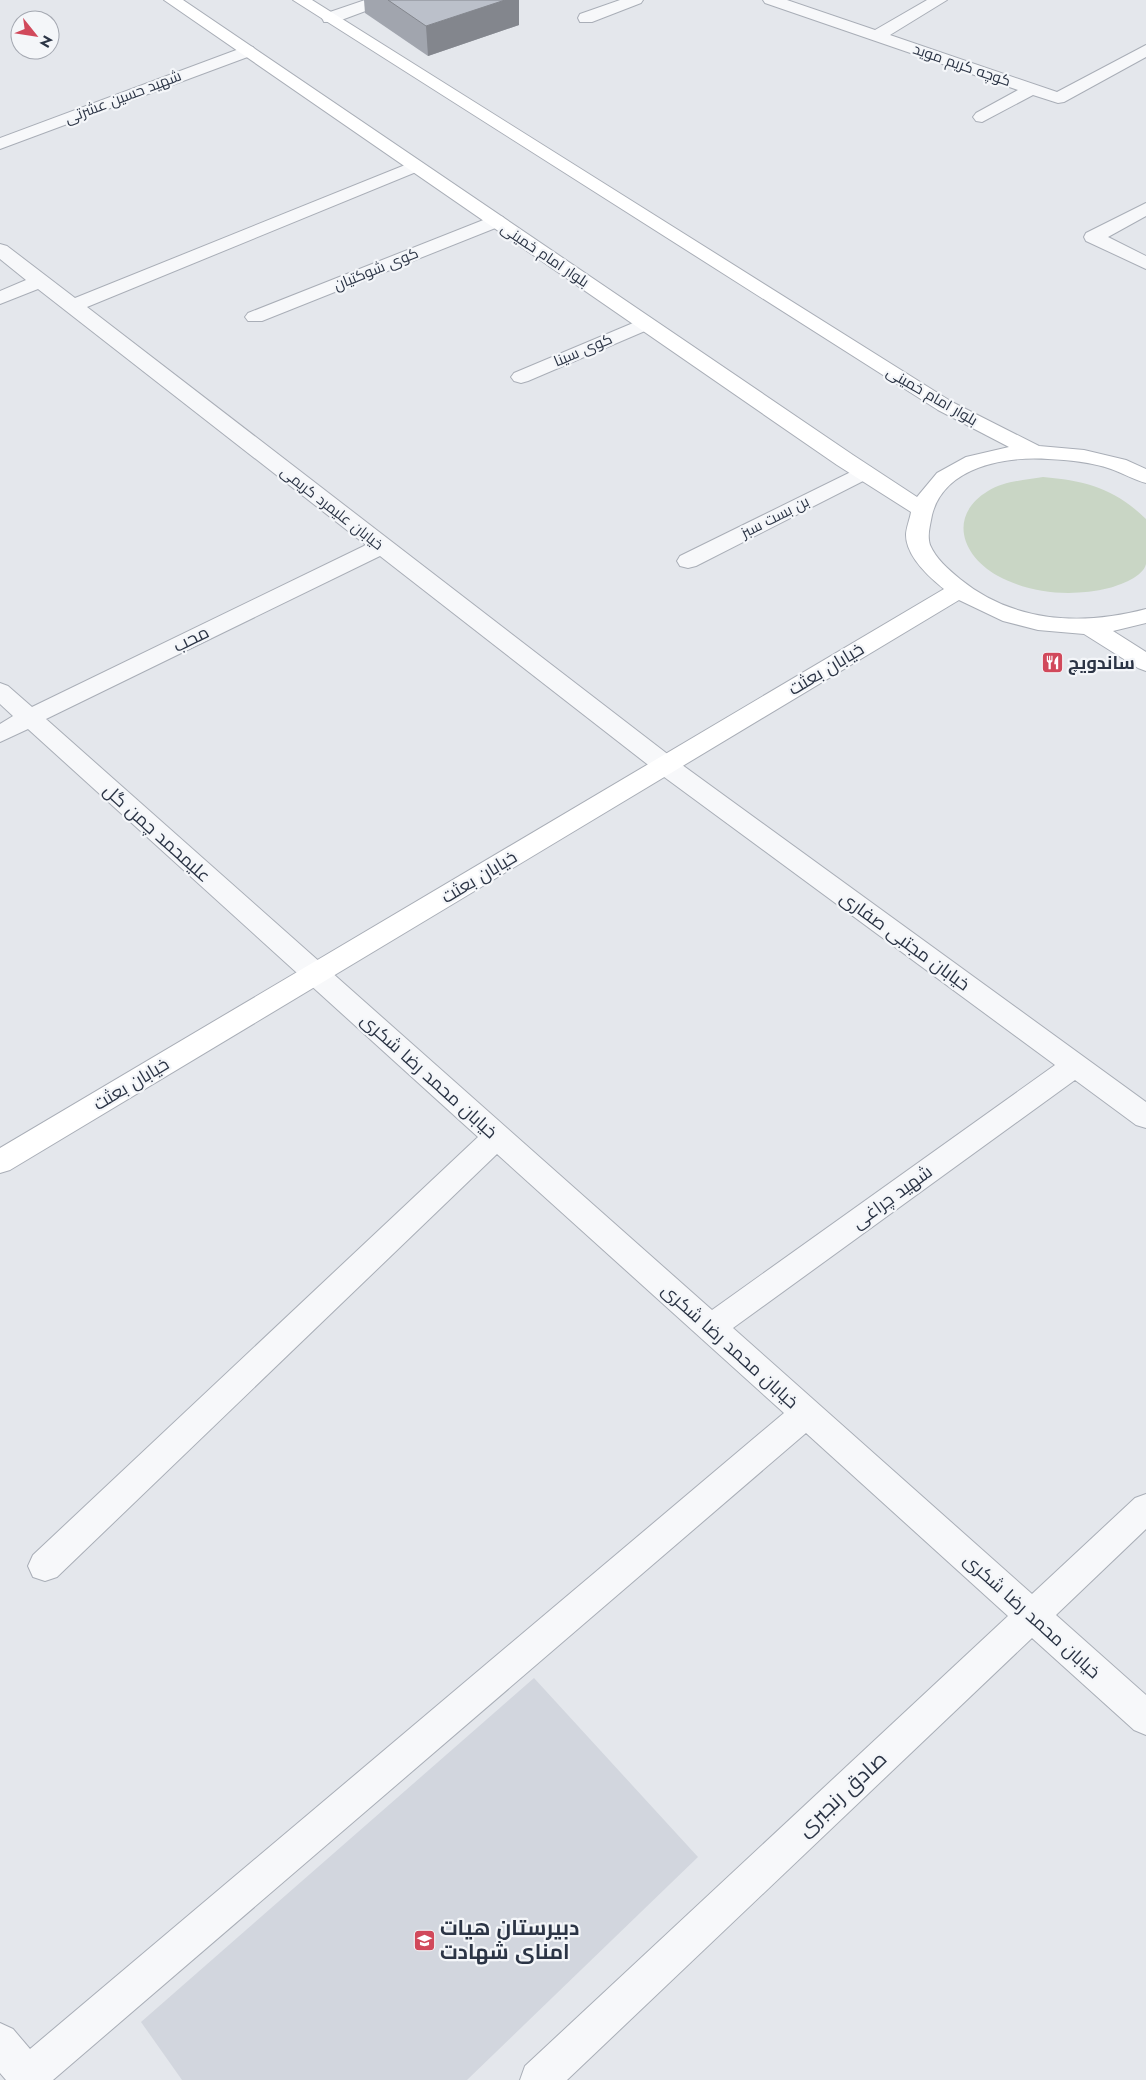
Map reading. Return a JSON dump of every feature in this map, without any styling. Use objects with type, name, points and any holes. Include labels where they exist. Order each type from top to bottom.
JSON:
[{"type":"main road","name":"بلوار امام خمینی","points":[[172,0],[645,324],[863,472],[920,508]]},
{"type":"main road","name":"بلوار امام خمینی","points":[[301,0],[945,406],[1032,451]]},
{"type":"main road","points":[[1143,469],[1075,453],[1032,451],[994,456],[960,468],[935,486],[920,508],[917,536],[930,565],[957,591],[996,610],[1041,624],[1089,627],[1132,621],[1146,616]]},
{"type":"main road","name":"خیابان بعثت","points":[[0,1162],[957,591]]},
{"type":"main road","points":[[1089,627],[1146,663]]},
{"type":"street","points":[[330,18],[380,0]]},
{"type":"street","points":[[586,18],[635,0]]},
{"type":"street","name":"کوچه کریم موید","points":[[771,0],[1058,98],[1146,50]]},
{"type":"street","points":[[876,36],[938,0]]},
{"type":"street","name":"شهید حسین عشرتی","points":[[0,144],[247,50]]},
{"type":"street","points":[[982,118],[1032,89]]},
{"type":"street","points":[[73,306],[415,166]]},
{"type":"street","points":[[1146,210],[1093,237],[1146,263]]},
{"type":"street","name":"کوی شوکتیان","points":[[256,317],[496,221]]},
{"type":"street","name":"خیابان علیمرد کریمی","points":[[0,250],[664,765]]},
{"type":"street","points":[[0,298],[40,281]]},
{"type":"street","name":"کوی سینا","points":[[521,376],[645,324]]},
{"type":"street","name":"بن بست سبز","points":[[688,561],[863,472]]},
{"type":"street","name":"محب","points":[[0,734],[29,718],[382,546]]},
{"type":"street","name":"علیمحمد چمن گل","points":[[0,691],[315,974]]},
{"type":"street","name":"خیابان مجتبی صفاری","points":[[664,765],[1146,1117]]},
{"type":"street","name":"خیابان محمد رضا شکری","points":[[315,974],[1146,1718]]},
{"type":"street","name":"شهید چراغی","points":[[710,1328],[1075,1065]]},
{"type":"street","points":[[44,1566],[496,1137]]},
{"type":"street","points":[[0,2042],[28,2078],[806,1414]]},
{"type":"street","name":"صادق رنجبری","points":[[539,2080],[1146,1508]]},
{"type":"shaded area","name":"دبیرستان هیات امنای شهادت","points":[[534,1678],[698,1857],[467,2080],[182,2080],[141,2022]]},
{"type":"green space","points":[[1043,477],[1073,481],[1099,488],[1111,493],[1134,508],[1146,519],[1146,564],[1144,569],[1136,577],[1119,585],[1095,591],[1067,593],[1024,587],[985,568],[968,547],[964,535],[964,523],[967,512],[975,501],[994,488],[1015,481]]},
{"type":"building","points":[[388,0],[505,0],[426,26]]},
{"type":"place","name":"ساندویچ","points":[[1052,663]]},
{"type":"place","name":"دبیرستان هیات امنای شهادت","points":[[424,1940]]}]
